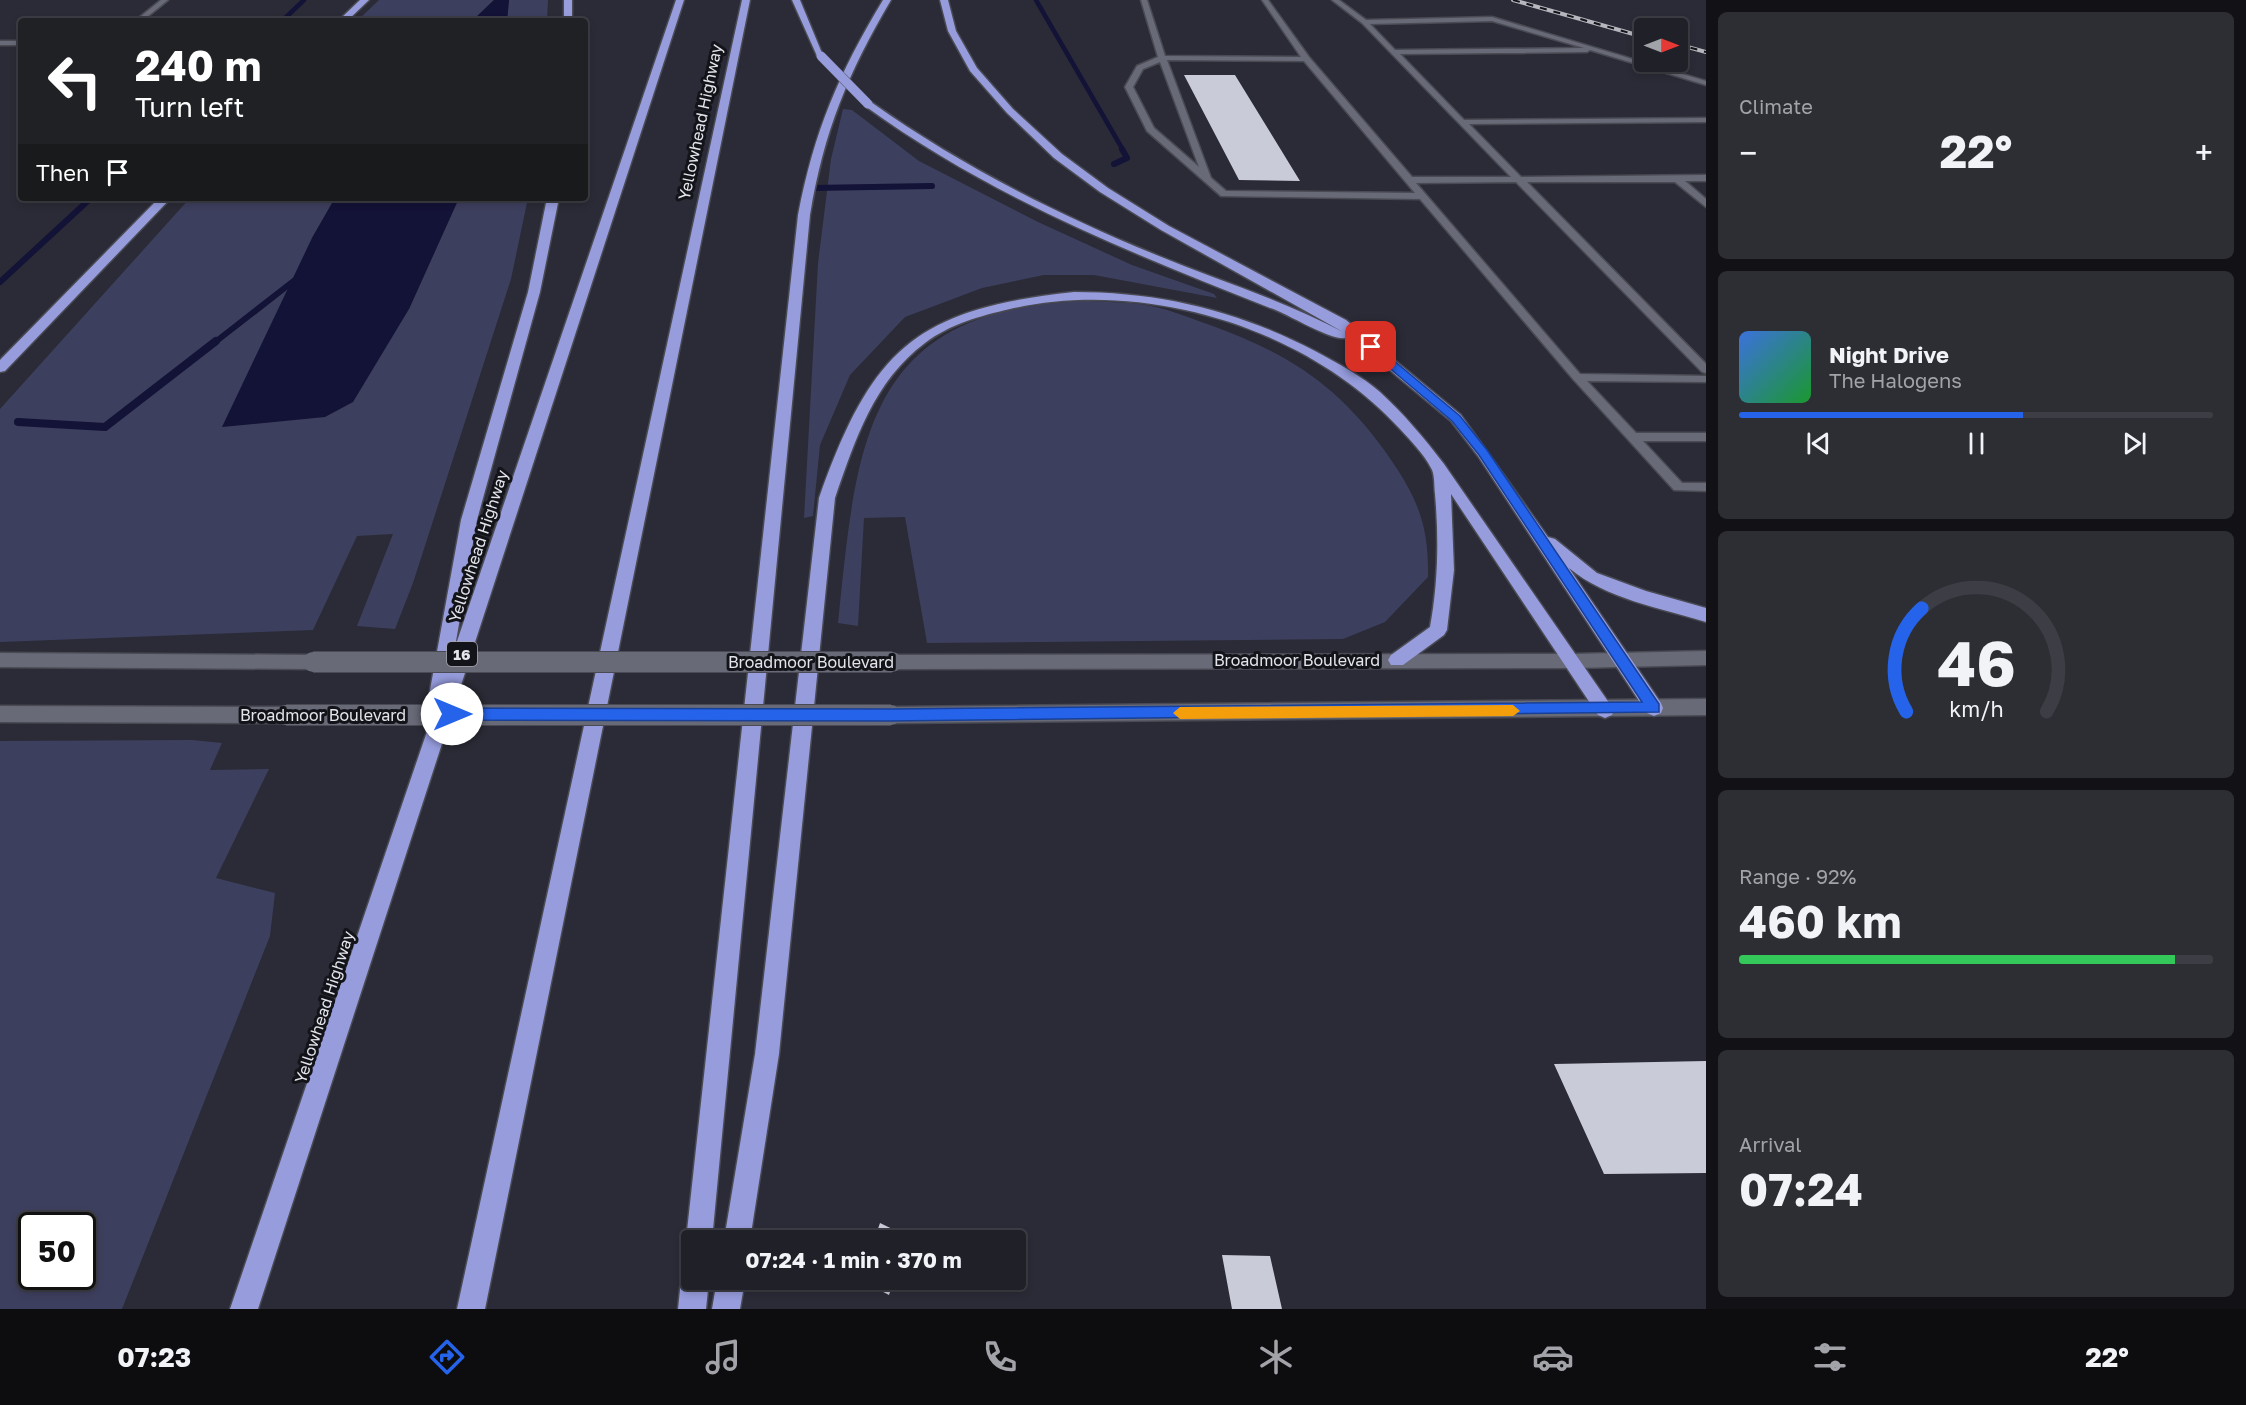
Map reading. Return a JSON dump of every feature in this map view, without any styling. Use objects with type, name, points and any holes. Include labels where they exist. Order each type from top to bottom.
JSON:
[{"type":"highway","points":[[345,18],[365,0]]},
{"type":"highway","points":[[568,0],[568,18]]},
{"type":"highway","name":"Yellowhead Highway","points":[[244,1309],[680,0]]},
{"type":"highway","name":"Yellowhead Highway","points":[[471,1309],[746,0]]},
{"type":"highway","points":[[796,0],[821,56],[868,104],[956,165],[1011,195],[1128,248],[1282,308],[1330,330],[1401,371]]},
{"type":"highway","points":[[700,1230],[804,215],[818,146],[833,103],[852,60],[887,0]]},
{"type":"highway","points":[[944,0],[952,31],[973,69],[1010,111],[1058,156],[1104,190],[1165,228],[1341,323],[1456,418],[1483,453],[1654,708]]},
{"type":"highway","points":[[0,368],[162,201]]},
{"type":"highway","points":[[426,762],[469,520],[534,292],[552,201]]},
{"type":"highway","points":[[739,1230],[767,1054],[827,498],[849,433],[869,392],[911,347],[947,323],[1009,304],[1059,295],[1113,296],[1182,305],[1211,312],[1282,338],[1374,394],[1439,465],[1605,710]]},
{"type":"highway","points":[[1397,660],[1438,630],[1447,592],[1446,518],[1439,465]]},
{"type":"highway","points":[[1533,529],[1591,577],[1641,596],[1706,615]]},
{"type":"highway","points":[[692,1309],[694,1290]]},
{"type":"highway","points":[[726,1309],[729,1290]]},
{"type":"main road","name":"Broadmoor Boulevard","points":[[0,660],[892,662],[1573,661],[1706,658]]},
{"type":"main road","name":"Broadmoor Boulevard","points":[[0,714],[891,715],[1605,710],[1706,707]]},
{"type":"lane","points":[[142,18],[165,0]]},
{"type":"lane","points":[[1144,0],[1162,58],[1207,177]]},
{"type":"lane","points":[[1265,0],[1306,58],[1577,377],[1679,487],[1706,487]]},
{"type":"lane","points":[[1335,0],[1364,22],[1706,370]]},
{"type":"lane","points":[[1364,22],[1492,19],[1602,50],[1706,83]]},
{"type":"lane","points":[[0,43],[18,43]]},
{"type":"lane","points":[[1394,52],[1602,50]]},
{"type":"lane","points":[[1306,58],[1162,58],[1140,68],[1129,87],[1150,129],[1224,194],[1422,196]]},
{"type":"lane","points":[[1462,122],[1706,120]]},
{"type":"lane","points":[[1409,180],[1706,178]]},
{"type":"lane","points":[[1677,179],[1706,204]]},
{"type":"lane","points":[[1577,377],[1706,379]]},
{"type":"lane","points":[[1633,437],[1706,438]]},
{"type":"shaded area","points":[[379,0],[494,0],[475,18],[360,18]]},
{"type":"shaded area","points":[[494,0],[509,0],[507,18],[475,18]]},
{"type":"shaded area","points":[[509,0],[548,0],[547,18],[507,18]]},
{"type":"shaded area","points":[[843,109],[852,110],[919,161],[1038,222],[1132,265],[1214,294],[1217,298],[1094,275],[1044,275],[982,288],[905,317],[850,375],[820,445],[813,516],[804,518],[818,263],[831,159]]},
{"type":"shaded area","points":[[187,201],[333,201],[312,238],[409,309],[458,201],[527,201],[511,279],[413,583],[395,629],[357,626],[393,534],[357,536],[313,630],[0,642],[0,409]]},
{"type":"shaded area","points":[[333,201],[458,201],[409,309],[353,402],[325,417],[222,427],[312,238]]},
{"type":"shaded area","points":[[1089,301],[1149,305],[1175,313],[1264,347],[1310,374],[1350,409],[1369,430],[1406,484],[1423,526],[1428,558],[1428,577],[1385,622],[1343,639],[927,643],[905,517],[864,518],[858,626],[838,623],[854,496],[867,442],[887,395],[916,357],[958,328],[1015,309]]},
{"type":"shaded area","points":[[192,740],[222,743],[210,770],[269,769],[216,878],[275,893],[270,936],[122,1309],[0,1309],[0,741]]},
{"type":"building","points":[[1184,75],[1235,75],[1300,181],[1239,180]]},
{"type":"building","points":[[1706,1061],[1706,1173],[1604,1174],[1554,1064]]},
{"type":"building","points":[[880,1223],[894,1230],[878,1230]]},
{"type":"building","points":[[1222,1255],[1270,1256],[1282,1309],[1232,1309]]},
{"type":"building","points":[[879,1290],[891,1290],[889,1295]]},
{"type":"waterway","points":[[285,18],[304,0]]},
{"type":"waterway","points":[[1036,0],[1123,150]]},
{"type":"waterway","points":[[1114,164],[1127,158],[1122,149]]},
{"type":"waterway","points":[[812,188],[932,186]]},
{"type":"waterway","points":[[0,282],[88,201]]},
{"type":"waterway","points":[[214,343],[300,276]]},
{"type":"waterway","points":[[18,422],[105,427],[216,341]]},
{"type":"railway","points":[[1513,0],[1634,34]]},
{"type":"railway","points":[[1688,47],[1706,52]]},
{"type":"slow traffic","points":[[1180,713],[1513,711]]},
{"type":"route","points":[[452,714],[891,715],[1654,708],[1483,453],[1456,418],[1371,347]]}]
